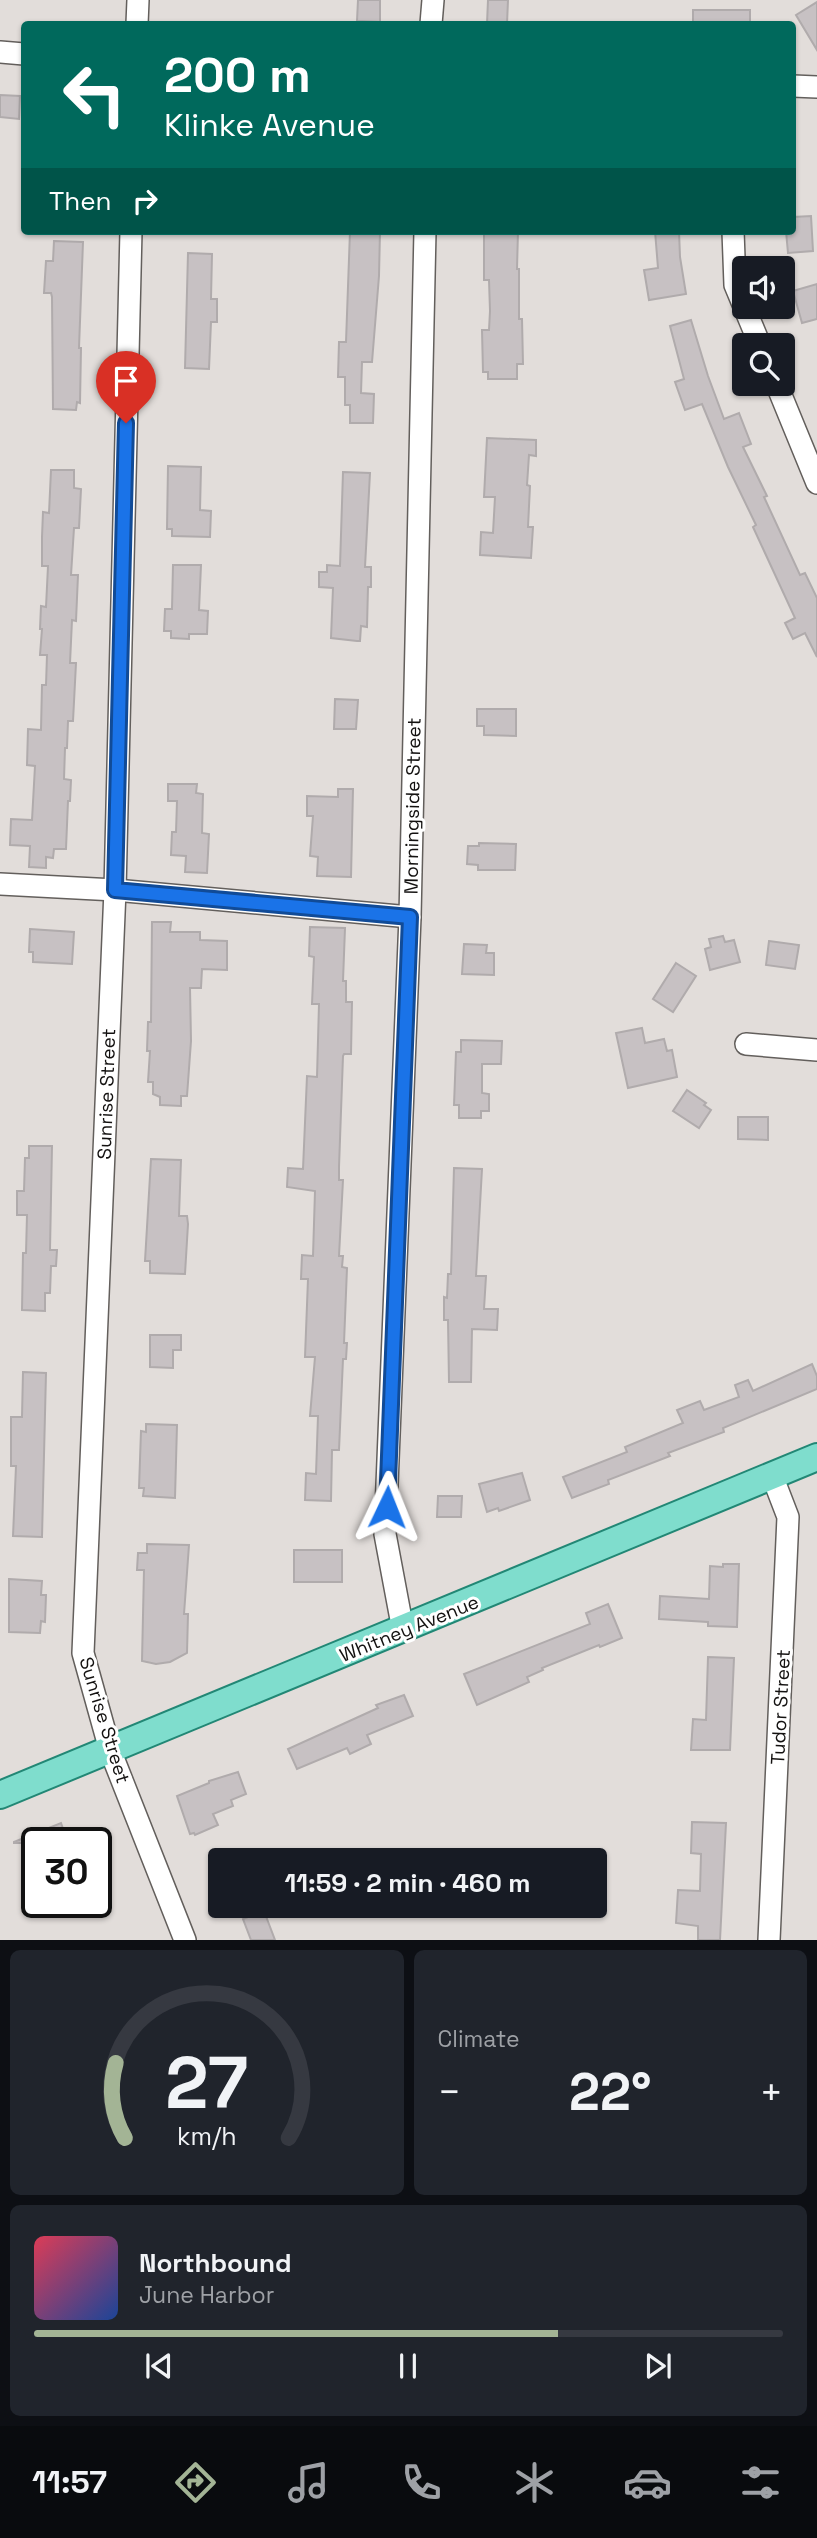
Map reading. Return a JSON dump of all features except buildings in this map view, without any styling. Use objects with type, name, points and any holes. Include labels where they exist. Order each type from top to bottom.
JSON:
[{"type":"main road","name":"Whitney Avenue","points":[[0,1796],[773,1478],[817,1457]]},
{"type":"street","points":[[137,21],[138,0]]},
{"type":"street","points":[[431,21],[433,0]]},
{"type":"street","points":[[0,52],[21,54]]},
{"type":"street","points":[[796,86],[817,87]]},
{"type":"street","name":"Sunrise Street","points":[[131,235],[115,890],[83,1653],[110,1750],[185,1940]]},
{"type":"street","name":"Morningside Street","points":[[403,1630],[385,1534],[410,917],[425,235]]},
{"type":"street","points":[[733,235],[735,285],[755,333]]},
{"type":"street","points":[[781,396],[817,482]]},
{"type":"street","points":[[0,884],[115,890],[410,917]]},
{"type":"street","points":[[746,1044],[817,1049]]},
{"type":"street","name":"Tudor Street","points":[[769,1940],[788,1517],[773,1478]]},
{"type":"route","points":[[126,423],[115,890],[410,917],[387,1507]]}]
